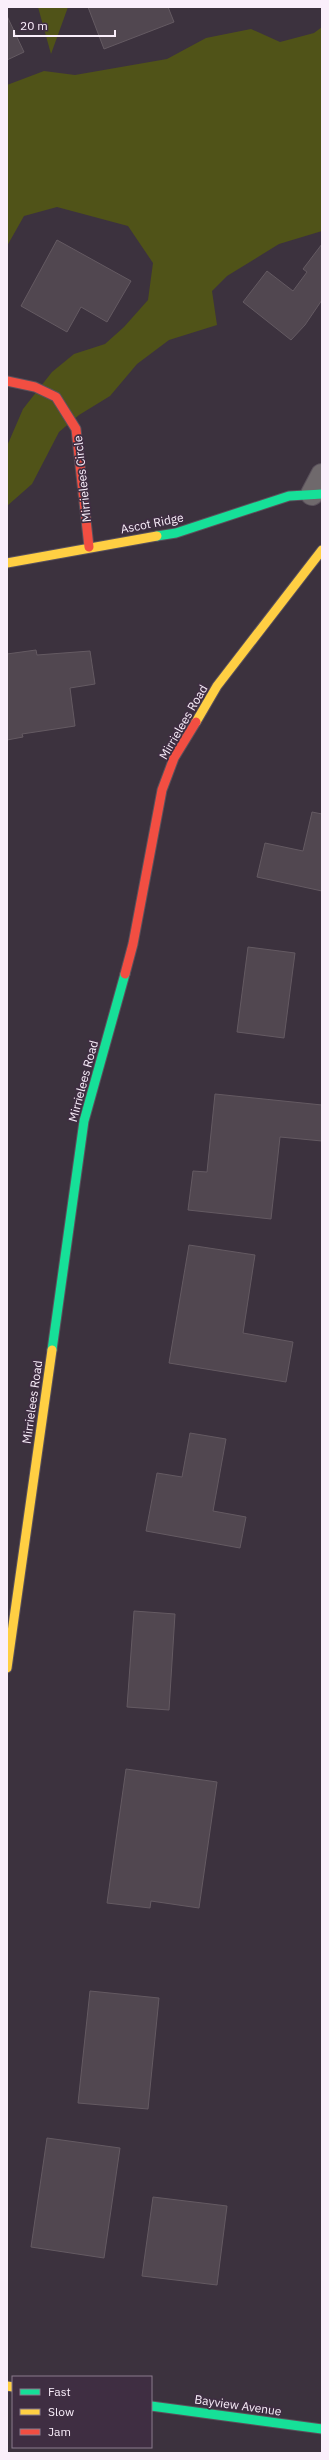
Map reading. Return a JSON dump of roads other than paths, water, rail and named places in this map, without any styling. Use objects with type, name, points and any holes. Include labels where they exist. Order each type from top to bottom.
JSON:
[{"type":"street","name":"Mirrielees Circle","points":[[7,381],[35,387],[56,398],[76,429],[89,547]]},
{"type":"street","points":[[317,494],[322,475]]},
{"type":"street","name":"Ascot Ridge","points":[[7,563],[89,547],[176,533],[289,496],[317,494]]},
{"type":"street","name":"Mirrielees Road","points":[[7,1668],[84,1121],[133,944],[162,790],[174,758],[217,686],[322,550]]},
{"type":"street","name":"Bayview Avenue","points":[[152,2406],[322,2429]]}]
